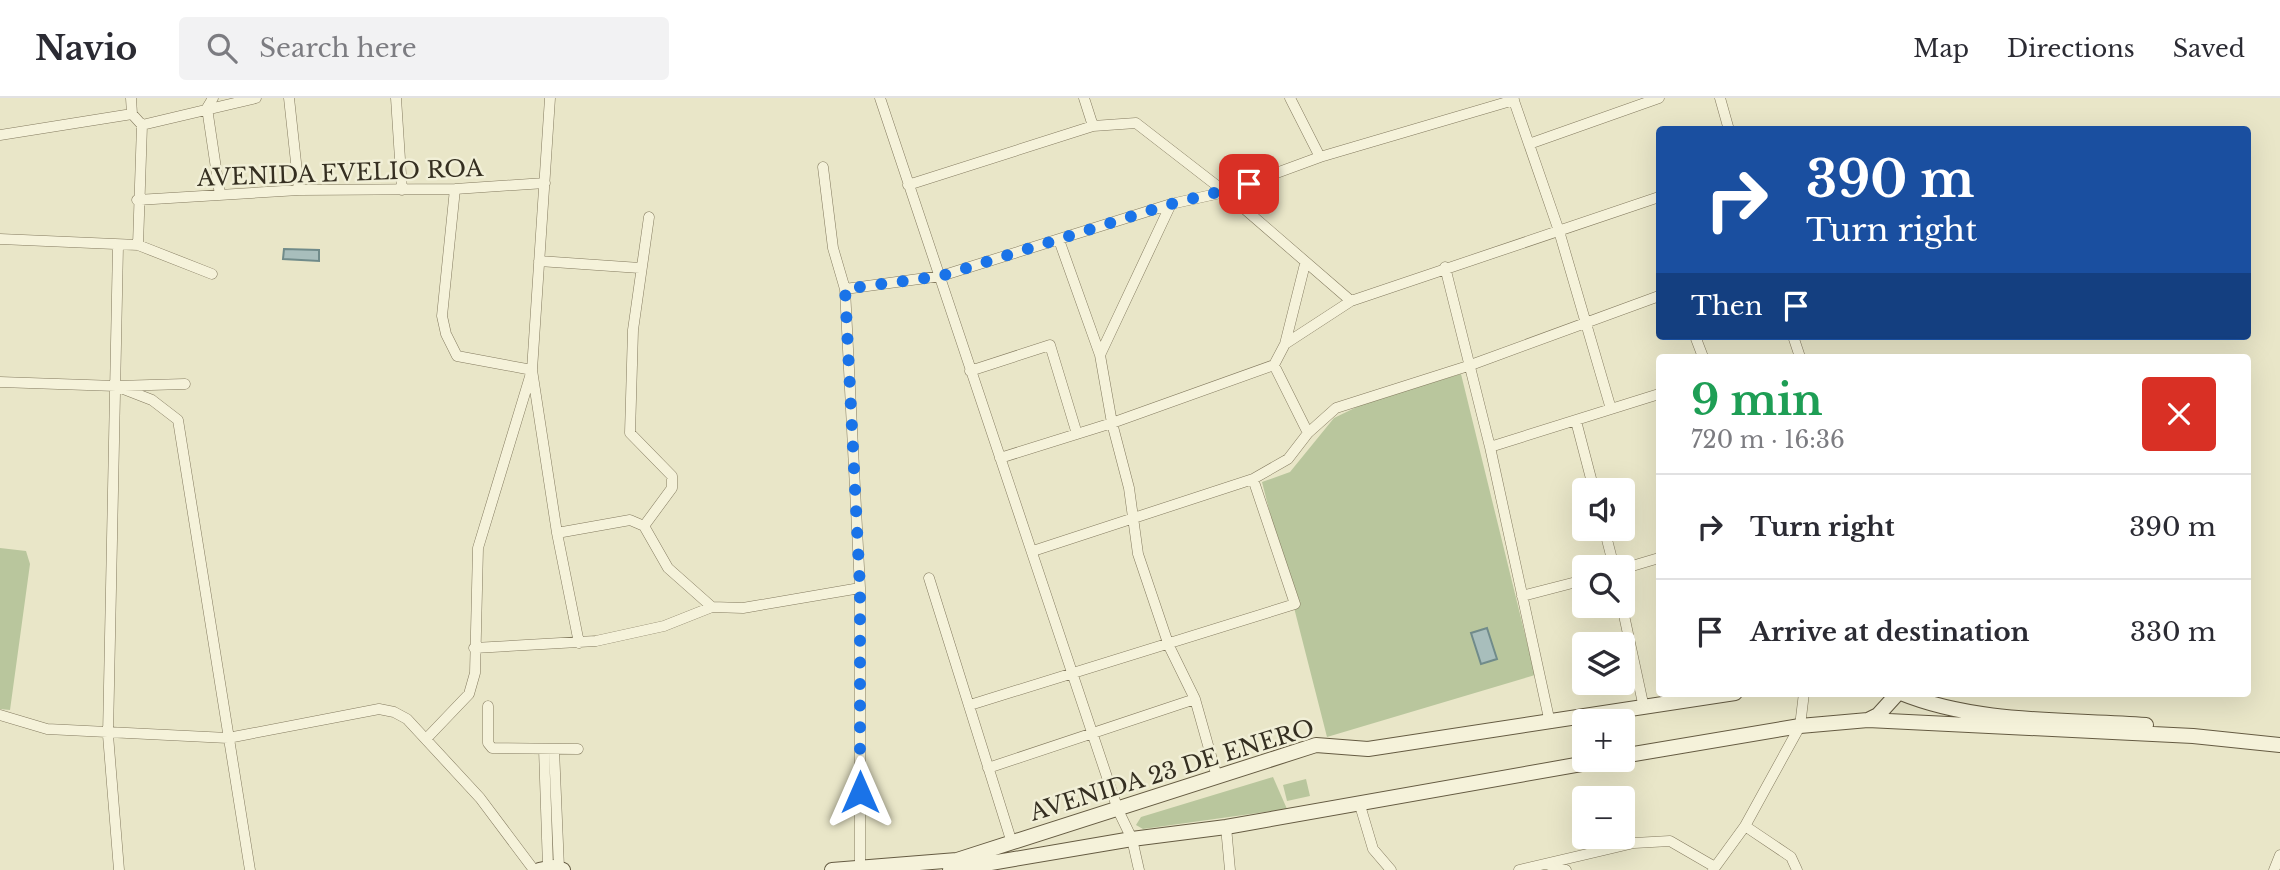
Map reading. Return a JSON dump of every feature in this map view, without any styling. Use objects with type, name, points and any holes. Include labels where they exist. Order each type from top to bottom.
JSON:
[{"type":"main road","name":"AVENIDA 23 DE ENERO","points":[[832,870],[957,860],[995,861],[1012,843],[1316,745],[1368,750],[1711,697]]},
{"type":"main road","points":[[1911,697],[1946,709],[2018,717],[2280,736]]},
{"type":"main road","points":[[1868,720],[1886,701]]},
{"type":"main road","points":[[1635,754],[1800,726],[1868,720],[2193,736],[2280,745]]},
{"type":"main road","name":"AVENIDA 23 DE ENERO","points":[[950,870],[1132,839],[1226,827],[1572,765]]},
{"type":"street","points":[[131,98],[132,114],[142,125],[137,200],[138,245]]},
{"type":"street","points":[[213,98],[207,108],[219,195]]},
{"type":"street","points":[[142,125],[256,98]]},
{"type":"street","points":[[289,98],[299,190]]},
{"type":"street","points":[[396,98],[402,190]]},
{"type":"street","points":[[426,739],[469,694],[475,673],[478,548],[531,370],[550,98]]},
{"type":"street","points":[[880,98],[941,276],[970,371],[1034,551],[1118,810],[1132,839],[1139,870]]},
{"type":"street","points":[[1084,98],[1093,126]]},
{"type":"street","points":[[1290,98],[1320,157]]},
{"type":"street","points":[[1529,144],[1659,98]]},
{"type":"street","points":[[1720,98],[1728,126]]},
{"type":"street","points":[[845,289],[941,276],[1171,204],[1225,192],[1320,157],[1513,99],[1559,231],[1611,409]]},
{"type":"street","points":[[0,135],[132,114]]},
{"type":"street","points":[[908,186],[1093,126],[1136,123],[1225,192],[1305,264],[1351,301]]},
{"type":"street","points":[[823,167],[833,248],[845,289],[860,588],[860,869]]},
{"type":"street","name":"AVENIDA EVELIO ROA","points":[[137,200],[299,190],[455,189],[545,183]]},
{"type":"street","points":[[455,189],[442,316],[451,348],[457,356],[531,370]]},
{"type":"street","points":[[1285,344],[1351,301],[1445,267],[1656,198]]},
{"type":"street","points":[[1100,355],[1171,204]]},
{"type":"street","points":[[644,526],[672,488],[672,476],[629,433],[633,330],[649,217]]},
{"type":"street","points":[[0,239],[138,245],[212,274]]},
{"type":"street","points":[[1059,240],[1100,355],[1112,424],[1135,519],[1139,554],[1169,646],[1195,699],[1217,777]]},
{"type":"street","points":[[118,246],[108,734],[118,870]]},
{"type":"street","points":[[539,261],[640,268]]},
{"type":"street","points":[[1000,458],[1112,424],[1274,365],[1285,344],[1305,264]]},
{"type":"street","points":[[1445,267],[1490,447],[1550,723]]},
{"type":"street","points":[[1034,551],[1253,479],[1288,459],[1308,433],[1336,408],[1468,366],[1656,297]]},
{"type":"street","points":[[970,371],[1049,345],[1077,434]]},
{"type":"street","points":[[1274,365],[1308,433]]},
{"type":"street","points":[[531,370],[557,533],[579,643]]},
{"type":"street","points":[[0,382],[117,386],[184,384]]},
{"type":"street","points":[[117,386],[152,400],[178,419],[250,870]]},
{"type":"street","points":[[1490,447],[1656,395]]},
{"type":"street","points":[[1576,421],[1591,478]]},
{"type":"street","points":[[971,705],[1169,646],[1295,604],[1253,479]]},
{"type":"street","points":[[557,533],[631,520],[644,526],[668,568],[712,607]]},
{"type":"street","points":[[1635,565],[1656,559]]},
{"type":"street","points":[[929,578],[971,705],[1012,843]]},
{"type":"street","points":[[1522,596],[1572,583]]},
{"type":"street","points":[[474,648],[579,643],[664,626],[712,607],[743,608],[860,588]]},
{"type":"street","points":[[1625,618],[1644,708]]},
{"type":"street","points":[[1520,870],[1634,843],[1670,841],[1714,869],[1745,826],[1800,726],[1804,697]]},
{"type":"street","points":[[988,768],[1195,699]]},
{"type":"street","points":[[488,706],[488,743],[492,748],[578,749]]},
{"type":"street","points":[[0,715],[47,729],[228,738],[379,709],[394,712],[407,719],[548,869]]},
{"type":"street","points":[[548,869],[549,749]]},
{"type":"street","points":[[1359,802],[1373,849],[1391,870]]},
{"type":"street","points":[[1745,826],[1791,857],[1797,870]]},
{"type":"street","points":[[1226,827],[1230,870]]},
{"type":"street","points":[[2274,870],[2280,855]]},
{"type":"street","points":[[1545,864],[1566,870]]},
{"type":"green space","points":[[1461,374],[1535,675],[1327,737],[1262,482],[1290,472],[1334,418],[1367,402]]},
{"type":"green space","points":[[0,548],[26,551],[30,564],[10,710],[0,709]]},
{"type":"green space","points":[[1273,777],[1287,809],[1143,829],[1136,825],[1141,817]]},
{"type":"green space","points":[[1306,779],[1310,796],[1287,801],[1283,785]]},
{"type":"water","points":[[284,249],[319,250],[319,261],[283,259]]},
{"type":"water","points":[[1487,628],[1497,659],[1481,664],[1471,633]]},
{"type":"route","points":[[860,792],[860,588],[845,289],[941,276],[1171,204],[1249,184]]}]
